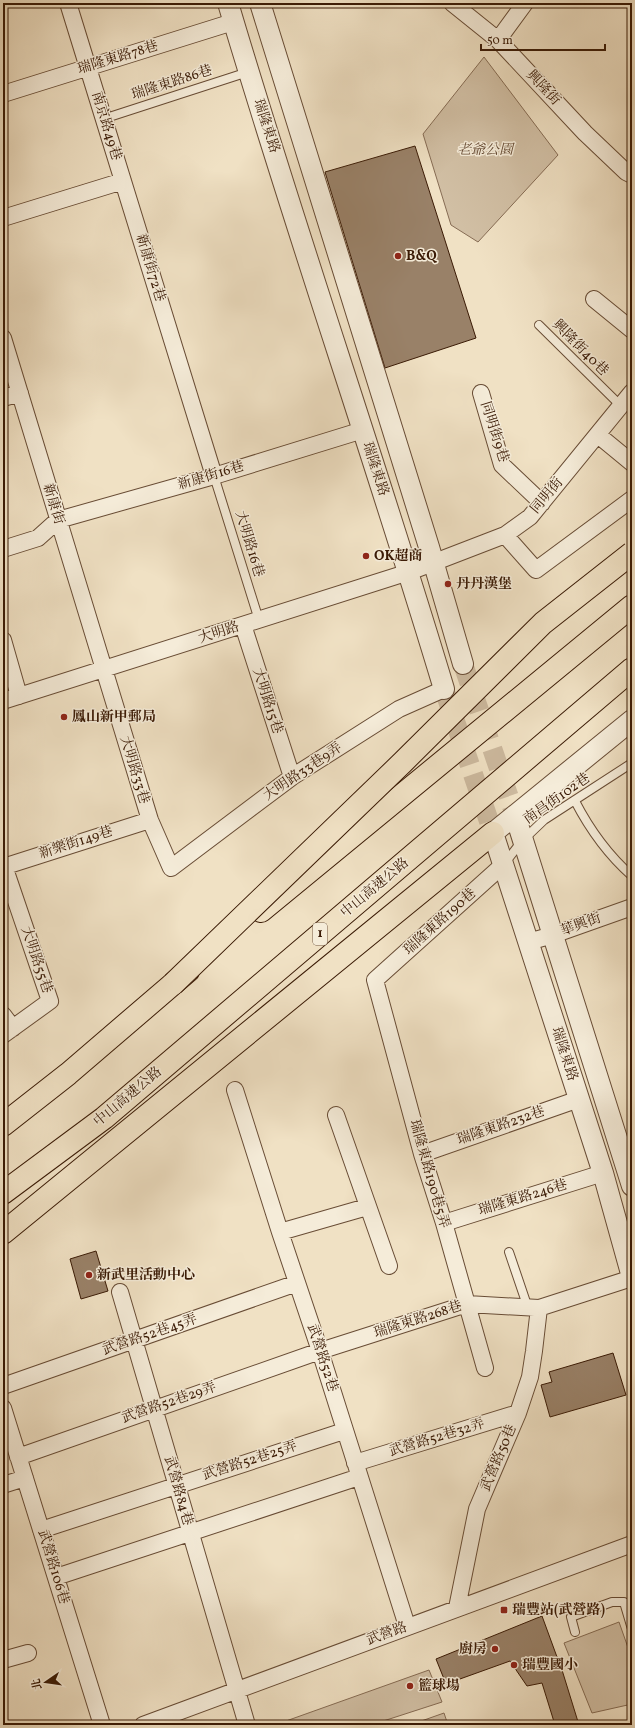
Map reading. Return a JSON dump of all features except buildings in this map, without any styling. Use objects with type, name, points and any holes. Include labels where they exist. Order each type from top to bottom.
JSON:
[{"type":"highway","points":[[173,984],[403,762],[543,623],[632,553]]},
{"type":"highway","points":[[3,1125],[68,1074],[173,984],[632,606]]},
{"type":"highway","name":"中山高速公路","points":[[3,1193],[104,1118],[632,669]]},
{"type":"highway","points":[[3,1233],[493,833]]},
{"type":"street","name":"南京路49巷","points":[[68,3],[122,181]]},
{"type":"street","name":"瑞隆東路","points":[[228,3],[362,430],[409,572],[444,689]]},
{"type":"street","name":"瑞隆東路","points":[[260,3],[434,562],[463,664]]},
{"type":"street","name":"興隆街","points":[[452,3],[498,40],[584,133],[630,170]]},
{"type":"street","points":[[498,40],[525,3]]},
{"type":"street","name":"瑞隆東路78巷","points":[[3,94],[233,22]]},
{"type":"street","points":[[3,218],[122,181]]},
{"type":"street","name":"新康街72巷","points":[[122,181],[214,476]]},
{"type":"street","points":[[305,249],[333,240]]},
{"type":"street","points":[[594,299],[632,330]]},
{"type":"street","name":"新康街","points":[[3,338],[103,669]]},
{"type":"street","name":"同明街","points":[[434,562],[505,535],[530,517],[632,392]]},
{"type":"street","points":[[3,398],[20,393]]},
{"type":"street","name":"同明街9巷","points":[[481,393],[502,465],[542,503]]},
{"type":"street","name":"新康街16巷","points":[[58,520],[214,476],[362,430]]},
{"type":"street","points":[[598,435],[632,463]]},
{"type":"street","points":[[505,535],[536,570],[632,499]]},
{"type":"street","points":[[3,549],[38,538],[58,520]]},
{"type":"street","name":"大明路","points":[[3,701],[409,572],[434,562]]},
{"type":"street","name":"大明路15巷","points":[[243,625],[292,777]]},
{"type":"street","points":[[3,640],[19,696]]},
{"type":"street","name":"大明路33巷","points":[[103,669],[150,820],[171,868]]},
{"type":"street","name":"大明路33巷9弄","points":[[171,868],[292,777],[399,709],[444,689]]},
{"type":"street","points":[[493,833],[632,720]]},
{"type":"street","name":"瑞隆東路","points":[[515,815],[632,1186]]},
{"type":"street","name":"新樂街149巷","points":[[3,865],[150,820]]},
{"type":"street","name":"瑞隆東路","points":[[493,833],[603,1173],[632,1277]]},
{"type":"street","name":"瑞隆東路190巷","points":[[375,980],[504,864]]},
{"type":"street","name":"大明路55巷","points":[[3,865],[50,1001],[8,1032]]},
{"type":"street","name":"華興街","points":[[528,942],[553,935],[632,907]]},
{"type":"street","name":"瑞隆東路190巷5弄","points":[[375,980],[422,1154],[444,1223],[485,1368]]},
{"type":"street","points":[[3,1015],[8,1032]]},
{"type":"street","name":"武營路52巷","points":[[235,1090],[320,1351],[406,1626]]},
{"type":"street","name":"瑞隆東路232巷","points":[[422,1154],[579,1099]]},
{"type":"street","points":[[336,1115],[367,1207],[389,1266]]},
{"type":"street","name":"瑞隆東路246巷","points":[[444,1223],[603,1173]]},
{"type":"street","points":[[280,1232],[367,1207]]},
{"type":"street","name":"瑞隆東路268巷","points":[[320,1351],[467,1304],[533,1308],[632,1277]]},
{"type":"street","name":"武營路52巷45弄","points":[[3,1386],[297,1283]]},
{"type":"street","name":"武營路84巷","points":[[120,1292],[247,1725]]},
{"type":"street","name":"武營路50巷","points":[[457,1608],[477,1509],[518,1413],[530,1377],[534,1351],[533,1308]]},
{"type":"street","name":"武營路52巷29弄","points":[[18,1456],[320,1351]]},
{"type":"street","name":"武營路106巷","points":[[3,1408],[102,1725]]},
{"type":"street","name":"武營路52巷32弄","points":[[56,1577],[190,1532],[357,1470],[518,1413]]},
{"type":"street","name":"武營路52巷25弄","points":[[41,1530],[344,1431]]},
{"type":"street","points":[[3,1485],[25,1478]]},
{"type":"street","name":"武營路","points":[[143,1725],[406,1626],[632,1544]]},
{"type":"street","points":[[3,1660],[28,1653]]},
{"type":"lane","name":"瑞隆東路86巷","points":[[104,119],[249,72]]},
{"type":"lane","name":"興隆街40巷","points":[[539,326],[621,406]]},
{"type":"lane","name":"大明路16巷","points":[[214,476],[258,620]]},
{"type":"lane","name":"南昌街102巷","points":[[504,864],[522,841],[544,820],[632,763]]},
{"type":"lane","points":[[575,800],[589,828],[632,876]]},
{"type":"lane","points":[[509,1252],[533,1308]]},
{"type":"lane","points":[[575,1632],[571,1617],[612,1602],[624,1602],[632,1629]]},
{"type":"green space","name":"老爺公園","points":[[484,57],[558,155],[478,242],[451,225],[423,134]]},
{"type":"green space","points":[[619,1622],[632,1659],[632,1704],[592,1713],[564,1643]]},
{"type":"green space","name":"籃球場","points":[[429,1670],[442,1702],[371,1725],[288,1725],[286,1721]]},
{"type":"green space","points":[[444,1713],[448,1725],[410,1725]]},
{"type":"tunnel","points":[[463,664],[515,815]]},
{"type":"tunnel","points":[[444,689],[493,833]]},
{"type":"place","name":"B&Q","points":[[398,256]]},
{"type":"place","name":"OK超商","points":[[366,556]]},
{"type":"place","name":"丹丹漢堡","points":[[448,584]]},
{"type":"place","name":"鳳山新甲郵局","points":[[64,717]]},
{"type":"place","name":"新武里活動中心","points":[[89,1275]]},
{"type":"place","name":"瑞豐站(武營路)","points":[[504,1610]]},
{"type":"place","name":"廚房","points":[[495,1649]]},
{"type":"place","name":"瑞豐國小","points":[[514,1665]]},
{"type":"place","name":"籃球場","points":[[410,1686]]}]
